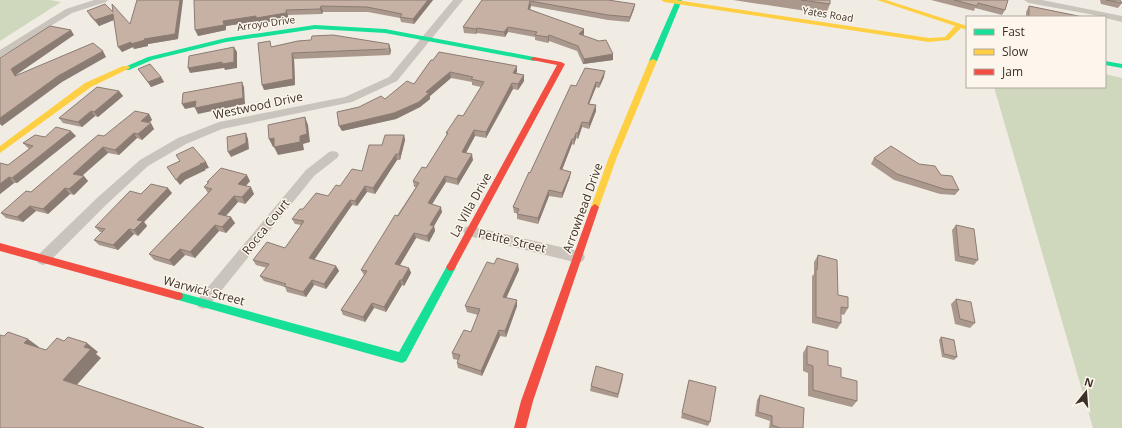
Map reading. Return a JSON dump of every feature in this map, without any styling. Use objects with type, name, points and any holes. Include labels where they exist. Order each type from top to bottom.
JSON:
[{"type":"street","points":[[0,54],[69,11],[104,0]]},
{"type":"street","name":"Westwood Drive","points":[[43,259],[102,201],[144,163],[182,141],[219,126],[348,100],[393,79],[458,0]]},
{"type":"street","name":"Yates Road","points":[[664,0],[679,1],[934,40],[950,39],[963,27]]},
{"type":"street","points":[[880,0],[963,27]]},
{"type":"street","points":[[1029,0],[1062,4],[1122,19]]},
{"type":"street","name":"Arrowhead Drive","points":[[520,428],[527,401],[613,157],[679,1]]},
{"type":"street","name":"Arroyo Drive","points":[[0,150],[88,85],[150,58],[226,40],[315,27],[385,31],[561,64]]},
{"type":"street","points":[[1106,63],[1122,66]]},
{"type":"street","name":"La Villa Drive","points":[[402,358],[561,64]]},
{"type":"street","name":"Rocca Court","points":[[203,303],[310,173],[333,155]]},
{"type":"street","name":"Petite Street","points":[[470,231],[578,257]]},
{"type":"street","name":"Warwick Street","points":[[0,247],[402,358]]},
{"type":"green space","points":[[0,0],[50,0],[61,2],[0,41]]},
{"type":"green space","points":[[1106,74],[1122,78],[1122,428],[1093,428],[994,88],[1106,88]]},
{"type":"building","points":[[137,0],[180,0],[175,34],[144,39],[145,40],[131,44],[131,42],[118,47],[113,14],[95,20],[87,11],[105,4],[113,12],[112,4],[130,24]]},
{"type":"building","points":[[194,0],[428,0],[413,19],[400,17],[402,14],[367,7],[321,6],[320,9],[286,10],[286,13],[223,21],[224,25],[195,30]]},
{"type":"building","points":[[482,0],[608,0],[635,4],[630,17],[608,15],[530,1],[528,9],[584,29],[579,34],[599,41],[606,40],[613,54],[584,59],[578,46],[549,35],[548,37],[535,35],[537,32],[508,27],[504,32],[463,27]]},
{"type":"building","points":[[801,0],[830,0],[830,4]]},
{"type":"building","points":[[954,0],[1008,0],[1005,10],[978,3],[977,6]]},
{"type":"building","points":[[1106,0],[1120,0],[1122,3]]},
{"type":"building","points":[[1029,6],[1078,16],[1029,16]]},
{"type":"building","points":[[50,26],[71,30],[11,69],[15,76],[93,43],[103,51],[58,76],[0,118],[0,58]]},
{"type":"building","points":[[333,35],[389,44],[389,49],[292,53],[293,79],[262,85],[258,43],[270,41],[271,47],[298,41],[311,40],[312,36]]},
{"type":"building","points":[[234,47],[234,62],[222,64],[222,62],[188,68],[189,56]]},
{"type":"building","points":[[439,52],[517,66],[513,73],[524,75],[518,84],[512,83],[486,132],[474,130],[462,152],[472,154],[457,179],[445,176],[428,203],[441,207],[430,225],[434,226],[427,236],[414,233],[395,264],[409,268],[384,307],[372,303],[363,317],[341,310],[367,271],[361,270],[395,215],[398,216],[419,183],[413,181],[422,167],[426,168],[458,115],[463,116],[484,82],[471,79],[473,77],[450,72],[426,92],[429,93],[419,102],[394,113],[339,126],[337,112],[359,107],[381,96],[385,99],[407,81],[414,84],[431,60],[433,60]]},
{"type":"building","points":[[150,64],[161,77],[148,82],[138,69]]},
{"type":"building","points":[[585,68],[605,71],[600,83],[596,82],[588,104],[596,105],[589,123],[582,122],[578,133],[576,133],[574,139],[572,139],[560,169],[571,172],[562,193],[549,190],[538,218],[517,214],[519,209],[513,207],[529,172],[530,173],[571,85],[576,86]]},
{"type":"building","points":[[242,82],[243,98],[195,108],[196,101],[182,104],[183,93]]},
{"type":"building","points":[[97,87],[119,91],[94,112],[91,111],[78,122],[59,118]]},
{"type":"building","points":[[135,111],[149,114],[141,121],[151,123],[138,134],[134,133],[115,150],[103,147],[73,174],[84,176],[69,189],[65,188],[43,209],[30,206],[17,217],[1,213],[26,191],[31,192],[98,135],[104,136]]},
{"type":"building","points":[[305,117],[307,134],[300,136],[300,142],[274,147],[274,138],[269,139],[268,125]]},
{"type":"building","points":[[56,127],[71,131],[12,178],[9,177],[0,184],[0,163],[8,165],[33,146],[23,143],[35,135],[45,137]]},
{"type":"building","points":[[246,133],[246,143],[228,152],[227,137]]},
{"type":"building","points":[[385,135],[404,135],[399,154],[396,154],[373,188],[365,186],[355,201],[350,200],[309,258],[336,266],[324,284],[312,280],[303,292],[284,286],[286,284],[260,276],[269,264],[253,260],[267,242],[285,248],[304,221],[292,219],[300,209],[303,209],[316,193],[328,196],[336,185],[340,186],[352,169],[362,171],[369,145],[382,145]]},
{"type":"building","points":[[891,146],[919,164],[935,166],[941,175],[952,176],[959,190],[944,189],[897,174],[874,158]]},
{"type":"building","points":[[193,147],[206,162],[181,174],[176,180],[167,167],[180,161],[176,155]]},
{"type":"building","points":[[221,168],[247,175],[238,184],[251,187],[242,197],[234,196],[218,214],[231,217],[222,227],[215,225],[190,252],[180,249],[169,260],[149,254],[212,189],[204,187]]},
{"type":"building","points":[[151,184],[168,188],[137,220],[143,221],[134,230],[129,229],[113,245],[94,240],[105,229],[95,227],[130,191],[141,194]]},
{"type":"building","points":[[956,225],[974,229],[978,260],[959,256]]},
{"type":"building","points":[[818,255],[837,260],[838,295],[848,297],[848,308],[841,307],[841,323],[816,317],[816,269],[817,270]]},
{"type":"building","points":[[497,258],[518,264],[503,297],[517,300],[505,331],[499,330],[481,371],[457,363],[460,355],[452,353],[464,330],[471,332],[480,309],[465,306],[487,262],[494,264]]},
{"type":"building","points":[[956,299],[971,302],[975,323],[960,319]]},
{"type":"building","points":[[8,332],[28,339],[24,343],[46,350],[57,338],[64,341],[68,337],[87,343],[84,347],[91,349],[63,380],[204,428],[0,428],[0,335],[4,336]]},
{"type":"building","points":[[941,337],[954,340],[957,357],[944,354]]},
{"type":"building","points":[[807,346],[828,351],[828,365],[841,368],[841,377],[857,381],[857,401],[813,390],[813,366],[807,364]]},
{"type":"building","points":[[596,366],[623,374],[618,394],[591,386]]},
{"type":"building","points":[[689,380],[716,387],[710,422],[682,413]]},
{"type":"building","points":[[760,395],[804,408],[803,428],[780,428],[772,425],[772,416],[758,412]]},
{"type":"traffic: fast","points":[[653,61],[679,0]]},
{"type":"traffic: fast","points":[[126,68],[150,58],[226,40],[315,27],[385,31],[534,59]]},
{"type":"traffic: fast","points":[[1106,63],[1122,66]]},
{"type":"traffic: fast","points":[[178,296],[402,358],[451,267]]},
{"type":"traffic: slow","points":[[664,0],[929,40],[947,39],[959,26]]},
{"type":"traffic: slow","points":[[880,0],[966,28]]},
{"type":"traffic: slow","points":[[595,207],[613,157],[653,61]]},
{"type":"traffic: slow","points":[[0,150],[88,85],[126,68]]},
{"type":"traffic: jam","points":[[451,267],[561,64],[534,59]]},
{"type":"traffic: jam","points":[[520,428],[527,401],[595,207]]},
{"type":"traffic: jam","points":[[0,247],[178,296]]}]
